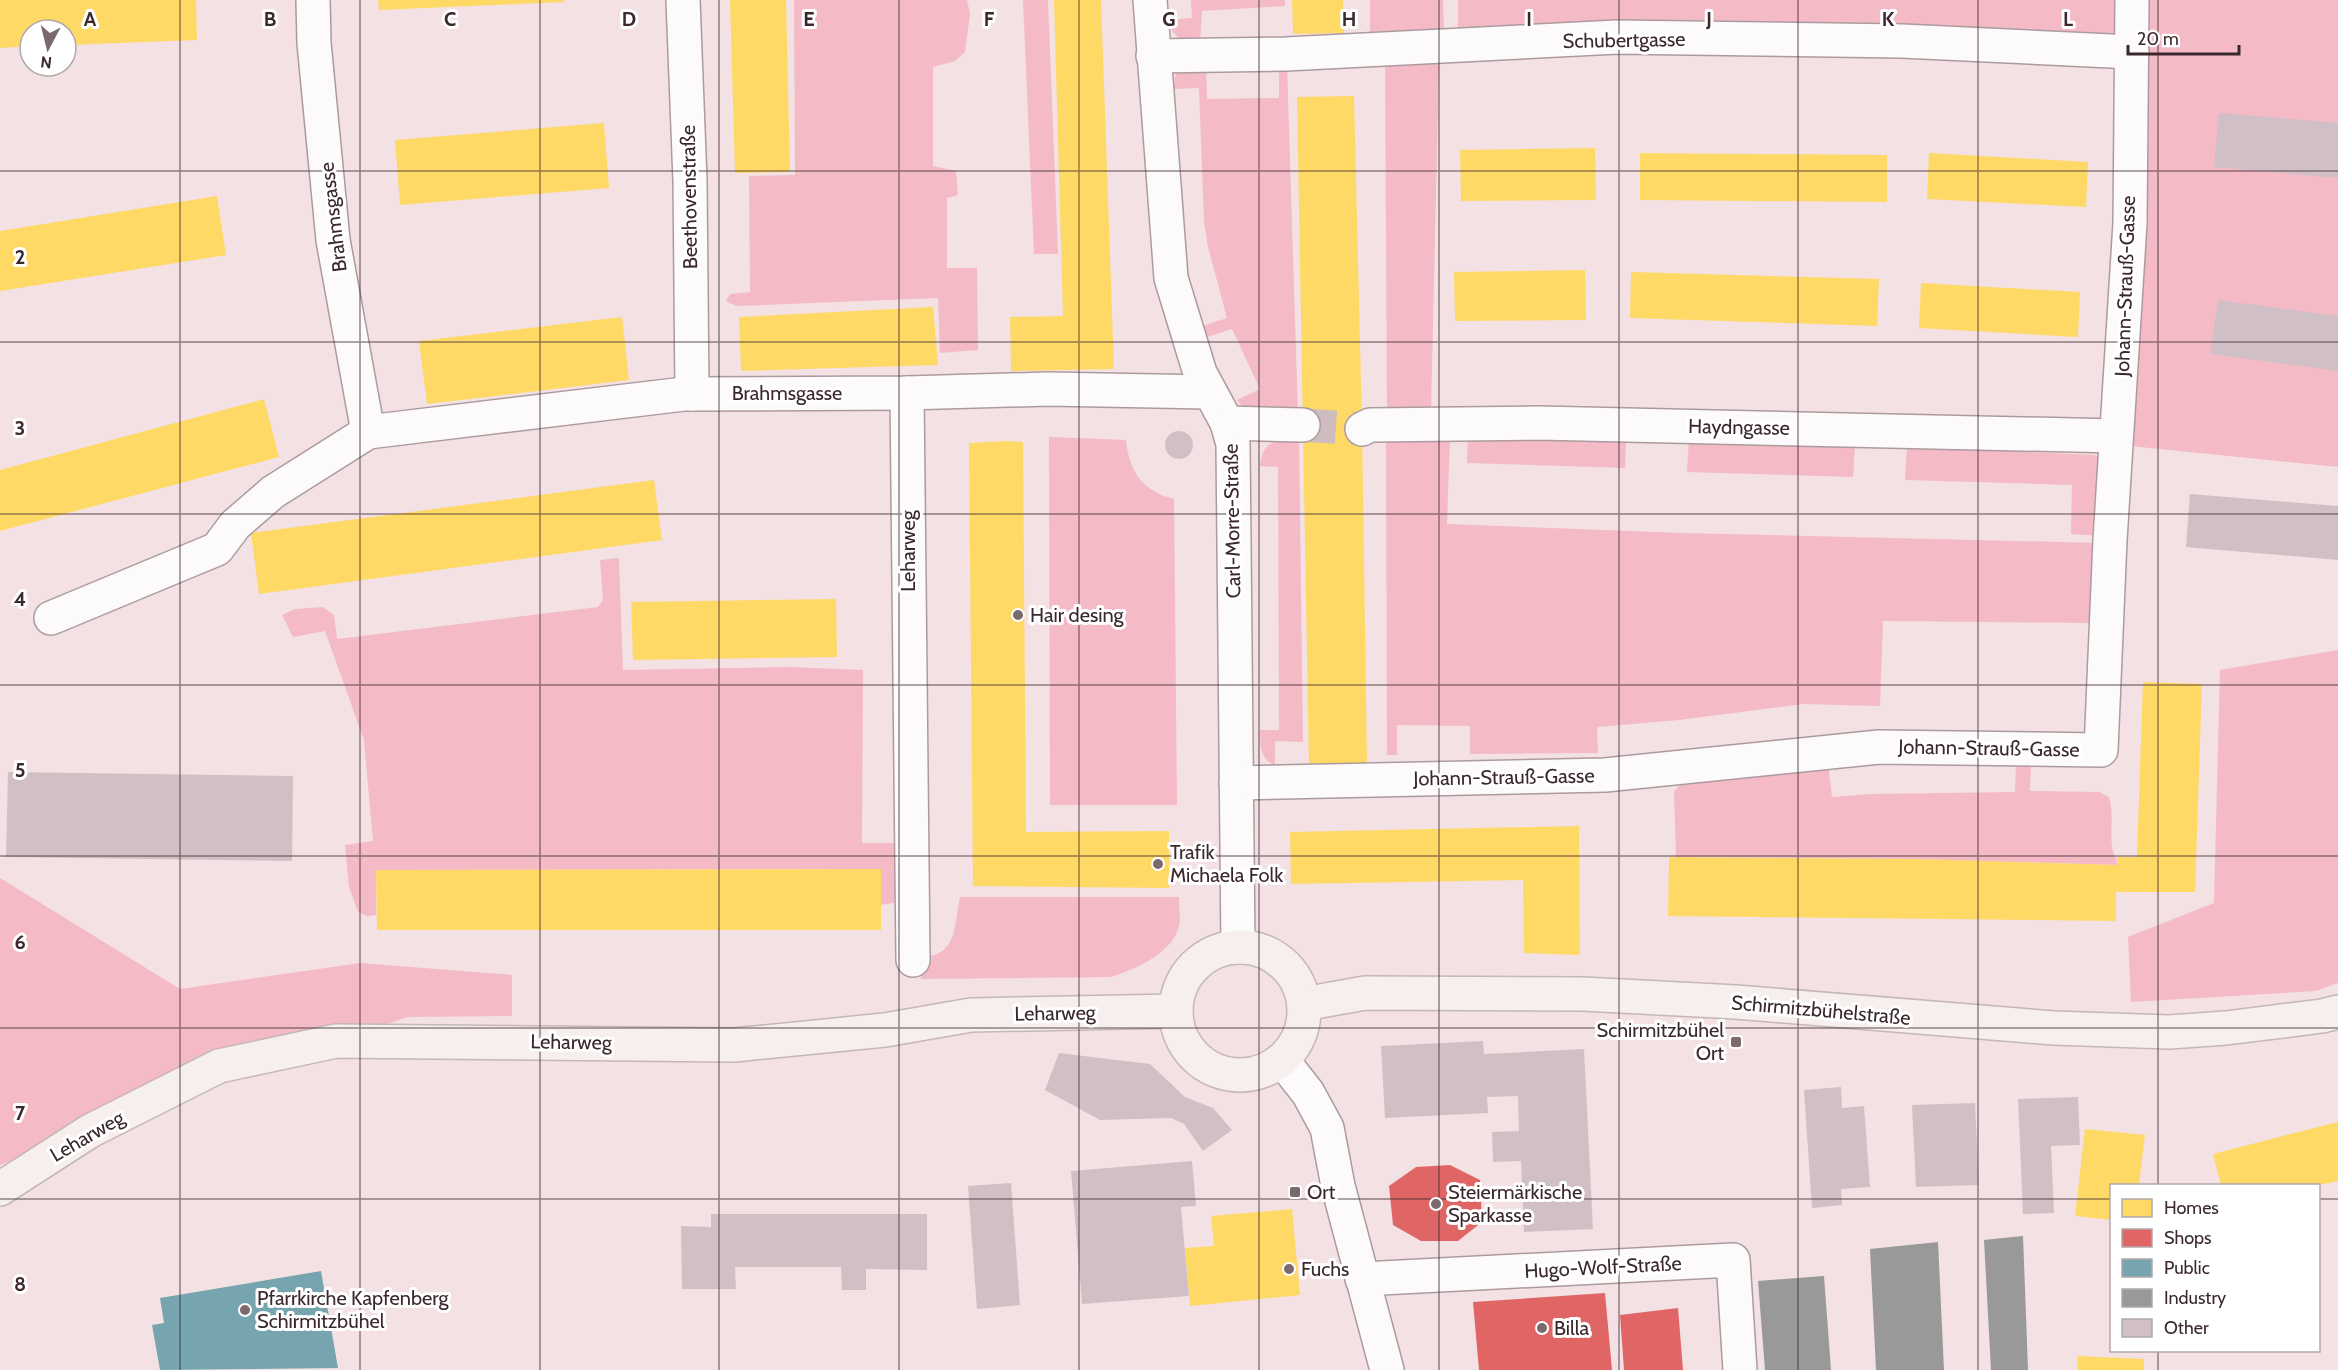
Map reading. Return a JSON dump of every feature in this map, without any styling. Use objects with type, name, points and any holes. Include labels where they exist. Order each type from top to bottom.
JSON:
[{"type":"main road","points":[[1238,947],[1257,949],[1275,957],[1289,970],[1299,986],[1304,1004],[1303,1025],[1295,1045],[1282,1060],[1264,1071],[1244,1075],[1223,1073],[1204,1065],[1189,1050],[1179,1032],[1176,1011],[1179,992],[1188,974],[1201,960],[1219,951],[1238,947]]},
{"type":"main road","name":"Schirmitzbühelstraße","points":[[1304,1004],[1365,993],[1583,994],[1736,1002],[2054,1028],[2169,1032],[2247,1026],[2338,1012]]},
{"type":"main road","name":"Leharweg","points":[[0,1189],[90,1131],[219,1066],[336,1041],[734,1045],[885,1030],[971,1015],[1176,1011]]},
{"type":"street","name":"Brahmsgasse","points":[[313,0],[314,43],[333,240],[368,432]]},
{"type":"street","name":"Beethovenstraße","points":[[683,0],[690,181],[692,394]]},
{"type":"street","name":"Carl-Morre-Straße","points":[[1150,0],[1171,278],[1200,373],[1227,423],[1233,444],[1238,947]]},
{"type":"street","name":"Johann-Strauß-Gasse","points":[[1236,783],[1605,775],[1880,747],[2101,750],[2116,436],[2130,223],[2128,121],[2132,0]]},
{"type":"street","name":"Schubertgasse","points":[[1153,56],[1447,48],[1617,37],[1902,41],[2132,52]]},
{"type":"street","name":"Brahmsgasse","points":[[51,618],[217,549],[235,525],[273,492],[368,432],[692,394],[907,393],[1048,389],[1209,392]]},
{"type":"street","name":"Leharweg","points":[[907,393],[913,960]]},
{"type":"street","points":[[1227,423],[1303,425]]},
{"type":"street","name":"Haydngasse","points":[[1366,427],[1539,423],[2116,436]]},
{"type":"street","points":[[1282,1060],[1308,1093],[1327,1128],[1338,1186],[1387,1370]]},
{"type":"street","name":"Hugo-Wolf-Straße","points":[[1362,1280],[1733,1260],[1740,1370]]},
{"type":"shaded area","points":[[794,0],[967,0],[970,14],[965,52],[955,61],[933,67],[933,166],[956,171],[958,195],[947,198],[947,268],[977,268],[978,350],[940,353],[938,298],[736,306],[726,301],[730,294],[750,292],[749,176],[795,175]]},
{"type":"shaded area","points":[[1023,0],[1048,0],[1058,254],[1034,254]]},
{"type":"shaded area","points":[[1191,0],[1285,0],[1285,6],[1202,11],[1200,43],[1187,42],[1179,38],[1166,20],[1192,18]]},
{"type":"shaded area","points":[[1370,0],[1443,0],[1444,36],[1370,37]]},
{"type":"shaded area","points":[[1458,0],[2125,0],[2122,26],[2114,36],[1458,33]]},
{"type":"shaded area","points":[[2149,0],[2338,0],[2338,467],[2130,446]]},
{"type":"shaded area","points":[[1206,63],[1207,99],[1279,98],[1279,67],[1287,65],[1298,416],[1245,410],[1237,400],[1260,389],[1232,329],[1207,337],[1203,335],[1203,326],[1227,318],[1208,247],[1204,221],[1199,88],[1173,89],[1176,73]]},
{"type":"shaded area","points":[[1385,64],[1439,64],[1431,410],[1387,409]]},
{"type":"shaded area","points":[[1386,435],[1450,436],[1447,524],[1683,533],[2100,543],[2097,623],[1883,621],[1880,706],[1803,704],[1679,720],[1597,727],[1598,753],[1470,754],[1470,726],[1397,725],[1397,755],[1387,755]]},
{"type":"shaded area","points":[[1049,437],[1126,440],[1130,461],[1139,478],[1153,491],[1174,499],[1177,805],[1050,805]]},
{"type":"shaded area","points":[[1283,438],[1299,438],[1303,742],[1275,741],[1275,765],[1263,755],[1260,730],[1279,730],[1278,467],[1260,466],[1266,448]]},
{"type":"shaded area","points":[[1468,438],[1626,439],[1625,468],[1467,463]]},
{"type":"shaded area","points":[[1689,438],[1855,444],[1853,477],[1687,472]]},
{"type":"shaded area","points":[[1907,447],[2094,455],[2103,458],[2101,536],[2071,534],[2072,485],[1905,480]]},
{"type":"shaded area","points":[[619,558],[623,670],[787,667],[863,670],[862,843],[907,843],[905,901],[880,905],[880,869],[376,870],[376,915],[367,916],[358,912],[349,887],[345,845],[373,841],[364,740],[325,631],[293,637],[282,615],[295,609],[323,607],[334,615],[337,639],[598,607],[603,600],[600,560]]},
{"type":"shaded area","points":[[2338,650],[2338,983],[2316,991],[2131,1002],[2128,937],[2214,903],[2220,670]]},
{"type":"shaded area","points":[[1828,763],[1832,797],[1871,794],[2015,792],[2016,764],[2031,763],[2030,791],[2099,792],[2109,797],[2112,847],[2117,865],[1916,859],[1676,857],[1674,791],[1683,782]]},
{"type":"shaded area","points":[[0,878],[180,989],[360,963],[512,975],[512,1016],[408,1017],[336,1041],[230,1063],[90,1131],[0,1165]]},
{"type":"shaded area","points":[[960,897],[1179,897],[1180,923],[1175,936],[1161,952],[1131,970],[1111,977],[921,979],[919,954],[923,957],[934,955],[949,945],[955,928]]},
{"type":"building: Homes","points":[[0,0],[196,0],[197,40],[78,45],[78,18],[18,18],[18,47],[0,48]]},
{"type":"building: Homes","points":[[378,0],[564,0],[564,2],[379,10]]},
{"type":"building: Homes","points":[[730,0],[786,0],[790,172],[735,173]]},
{"type":"building: Homes","points":[[1054,0],[1101,0],[1114,369],[1011,371],[1010,317],[1063,316]]},
{"type":"building: Homes","points":[[1292,0],[1343,0],[1344,33],[1293,34]]},
{"type":"building: Homes","points":[[1354,96],[1367,765],[1309,766],[1297,97]]},
{"type":"building: Homes","points":[[604,123],[609,188],[400,205],[395,140]]},
{"type":"building: Homes","points":[[1595,148],[1596,200],[1461,201],[1460,150]]},
{"type":"building: Homes","points":[[1640,153],[1887,155],[1887,202],[1640,200]]},
{"type":"building: Homes","points":[[1929,153],[2088,162],[2086,207],[1927,199]]},
{"type":"building: Homes","points":[[217,196],[226,255],[0,291],[0,231]]},
{"type":"building: Homes","points":[[1585,270],[1586,320],[1455,321],[1454,272]]},
{"type":"building: Homes","points":[[1631,272],[1879,279],[1877,326],[1630,318]]},
{"type":"building: Homes","points":[[1921,283],[2080,292],[2078,337],[1919,328]]},
{"type":"building: Homes","points":[[933,307],[938,365],[741,371],[739,317]]},
{"type":"building: Homes","points":[[622,317],[629,380],[427,404],[419,341]]},
{"type":"building: Homes","points":[[264,399],[279,457],[0,531],[0,470]]},
{"type":"building: Homes","points":[[1023,442],[1026,832],[1169,831],[1169,888],[973,886],[969,443]]},
{"type":"building: Homes","points":[[654,480],[662,540],[259,594],[251,533]]},
{"type":"building: Homes","points":[[836,599],[837,657],[633,660],[631,602]]},
{"type":"building: Homes","points":[[2143,682],[2202,684],[2195,892],[2116,892],[2116,921],[1668,916],[1669,857],[1916,859],[2117,865],[2117,857],[2137,857]]},
{"type":"building: Homes","points":[[1579,826],[1580,955],[1524,953],[1523,880],[1291,884],[1290,832]]},
{"type":"building: Homes","points":[[881,869],[881,930],[377,930],[376,870]]},
{"type":"building: Homes","points":[[2338,1122],[2338,1181],[2320,1185],[2221,1184],[2213,1154]]},
{"type":"building: Homes","points":[[2085,1129],[2145,1135],[2139,1184],[2110,1184],[2110,1220],[2075,1216]]},
{"type":"building: Homes","points":[[1292,1209],[1300,1295],[1190,1306],[1185,1248],[1214,1246],[1211,1216]]},
{"type":"building: Homes","points":[[2078,1356],[2144,1359],[2144,1370],[2077,1370]]},
{"type":"building: Shops","name":"Steiermärkische Sparkasse","points":[[1450,1165],[1480,1180],[1482,1222],[1458,1241],[1421,1241],[1393,1225],[1389,1186],[1416,1167]]},
{"type":"building: Shops","name":"Billa","points":[[1605,1293],[1612,1370],[1479,1370],[1473,1302]]},
{"type":"building: Shops","points":[[1678,1308],[1683,1370],[1624,1370],[1620,1315]]},
{"type":"building: Public","name":"Pfarrkirche Kapfenberg Schirmitzbühel","points":[[321,1271],[338,1368],[160,1370],[152,1325],[164,1323],[160,1298]]},
{"type":"building: Industry","points":[[2023,1236],[2028,1370],[1991,1370],[1984,1240]]},
{"type":"building: Industry","points":[[1938,1242],[1944,1370],[1876,1370],[1870,1249]]},
{"type":"building: Industry","points":[[1824,1276],[1831,1370],[1765,1370],[1758,1281]]},
{"type":"building: Other","points":[[2219,113],[2338,123],[2338,178],[2214,167]]},
{"type":"building: Other","points":[[2218,300],[2338,316],[2338,371],[2210,354]]},
{"type":"building: Other","points":[[1179,431],[1189,435],[1193,445],[1189,455],[1179,459],[1169,455],[1165,445],[1169,435]]},
{"type":"building: Other","points":[[2190,494],[2338,506],[2338,560],[2186,547]]},
{"type":"building: Other","points":[[8,772],[293,776],[292,861],[6,857]]},
{"type":"building: Other","points":[[1483,1041],[1484,1054],[1584,1049],[1593,1229],[1524,1232],[1521,1161],[1493,1162],[1492,1132],[1519,1131],[1518,1096],[1487,1097],[1488,1113],[1385,1118],[1381,1046]]},
{"type":"building: Other","points":[[1059,1053],[1150,1064],[1185,1097],[1213,1108],[1232,1130],[1203,1151],[1184,1124],[1171,1118],[1100,1120],[1045,1090]]},
{"type":"building: Other","points":[[1841,1087],[1842,1108],[1864,1106],[1870,1187],[1841,1189],[1842,1205],[1812,1208],[1804,1090]]},
{"type":"building: Other","points":[[2078,1097],[2080,1145],[2051,1146],[2054,1213],[2023,1214],[2018,1099]]},
{"type":"building: Other","points":[[1975,1103],[1979,1185],[1916,1187],[1912,1105]]},
{"type":"building: Other","points":[[1192,1161],[1196,1206],[1181,1207],[1189,1296],[1082,1304],[1071,1171]]},
{"type":"building: Other","points":[[1011,1183],[1020,1305],[977,1309],[968,1186]]},
{"type":"building: Other","points":[[711,1214],[927,1214],[927,1270],[866,1269],[866,1290],[842,1290],[841,1267],[735,1267],[736,1289],[682,1289],[681,1226],[711,1227]]},
{"type":"tunnel","points":[[1303,425],[1362,429]]},
{"type":"place","name":"Hair desing","points":[[1018,615]]},
{"type":"place","name":"Trafik Michaela Folk","points":[[1158,864]]},
{"type":"place","name":"Schirmitzbühel Ort","points":[[1736,1042]]},
{"type":"place","name":"Ort","points":[[1295,1192]]},
{"type":"place","name":"Steiermärkische Sparkasse","points":[[1436,1204]]},
{"type":"place","name":"Fuchs","points":[[1289,1269]]},
{"type":"place","name":"Pfarrkirche Kapfenberg Schirmitzbühel","points":[[245,1310]]},
{"type":"place","name":"Billa","points":[[1542,1328]]}]
